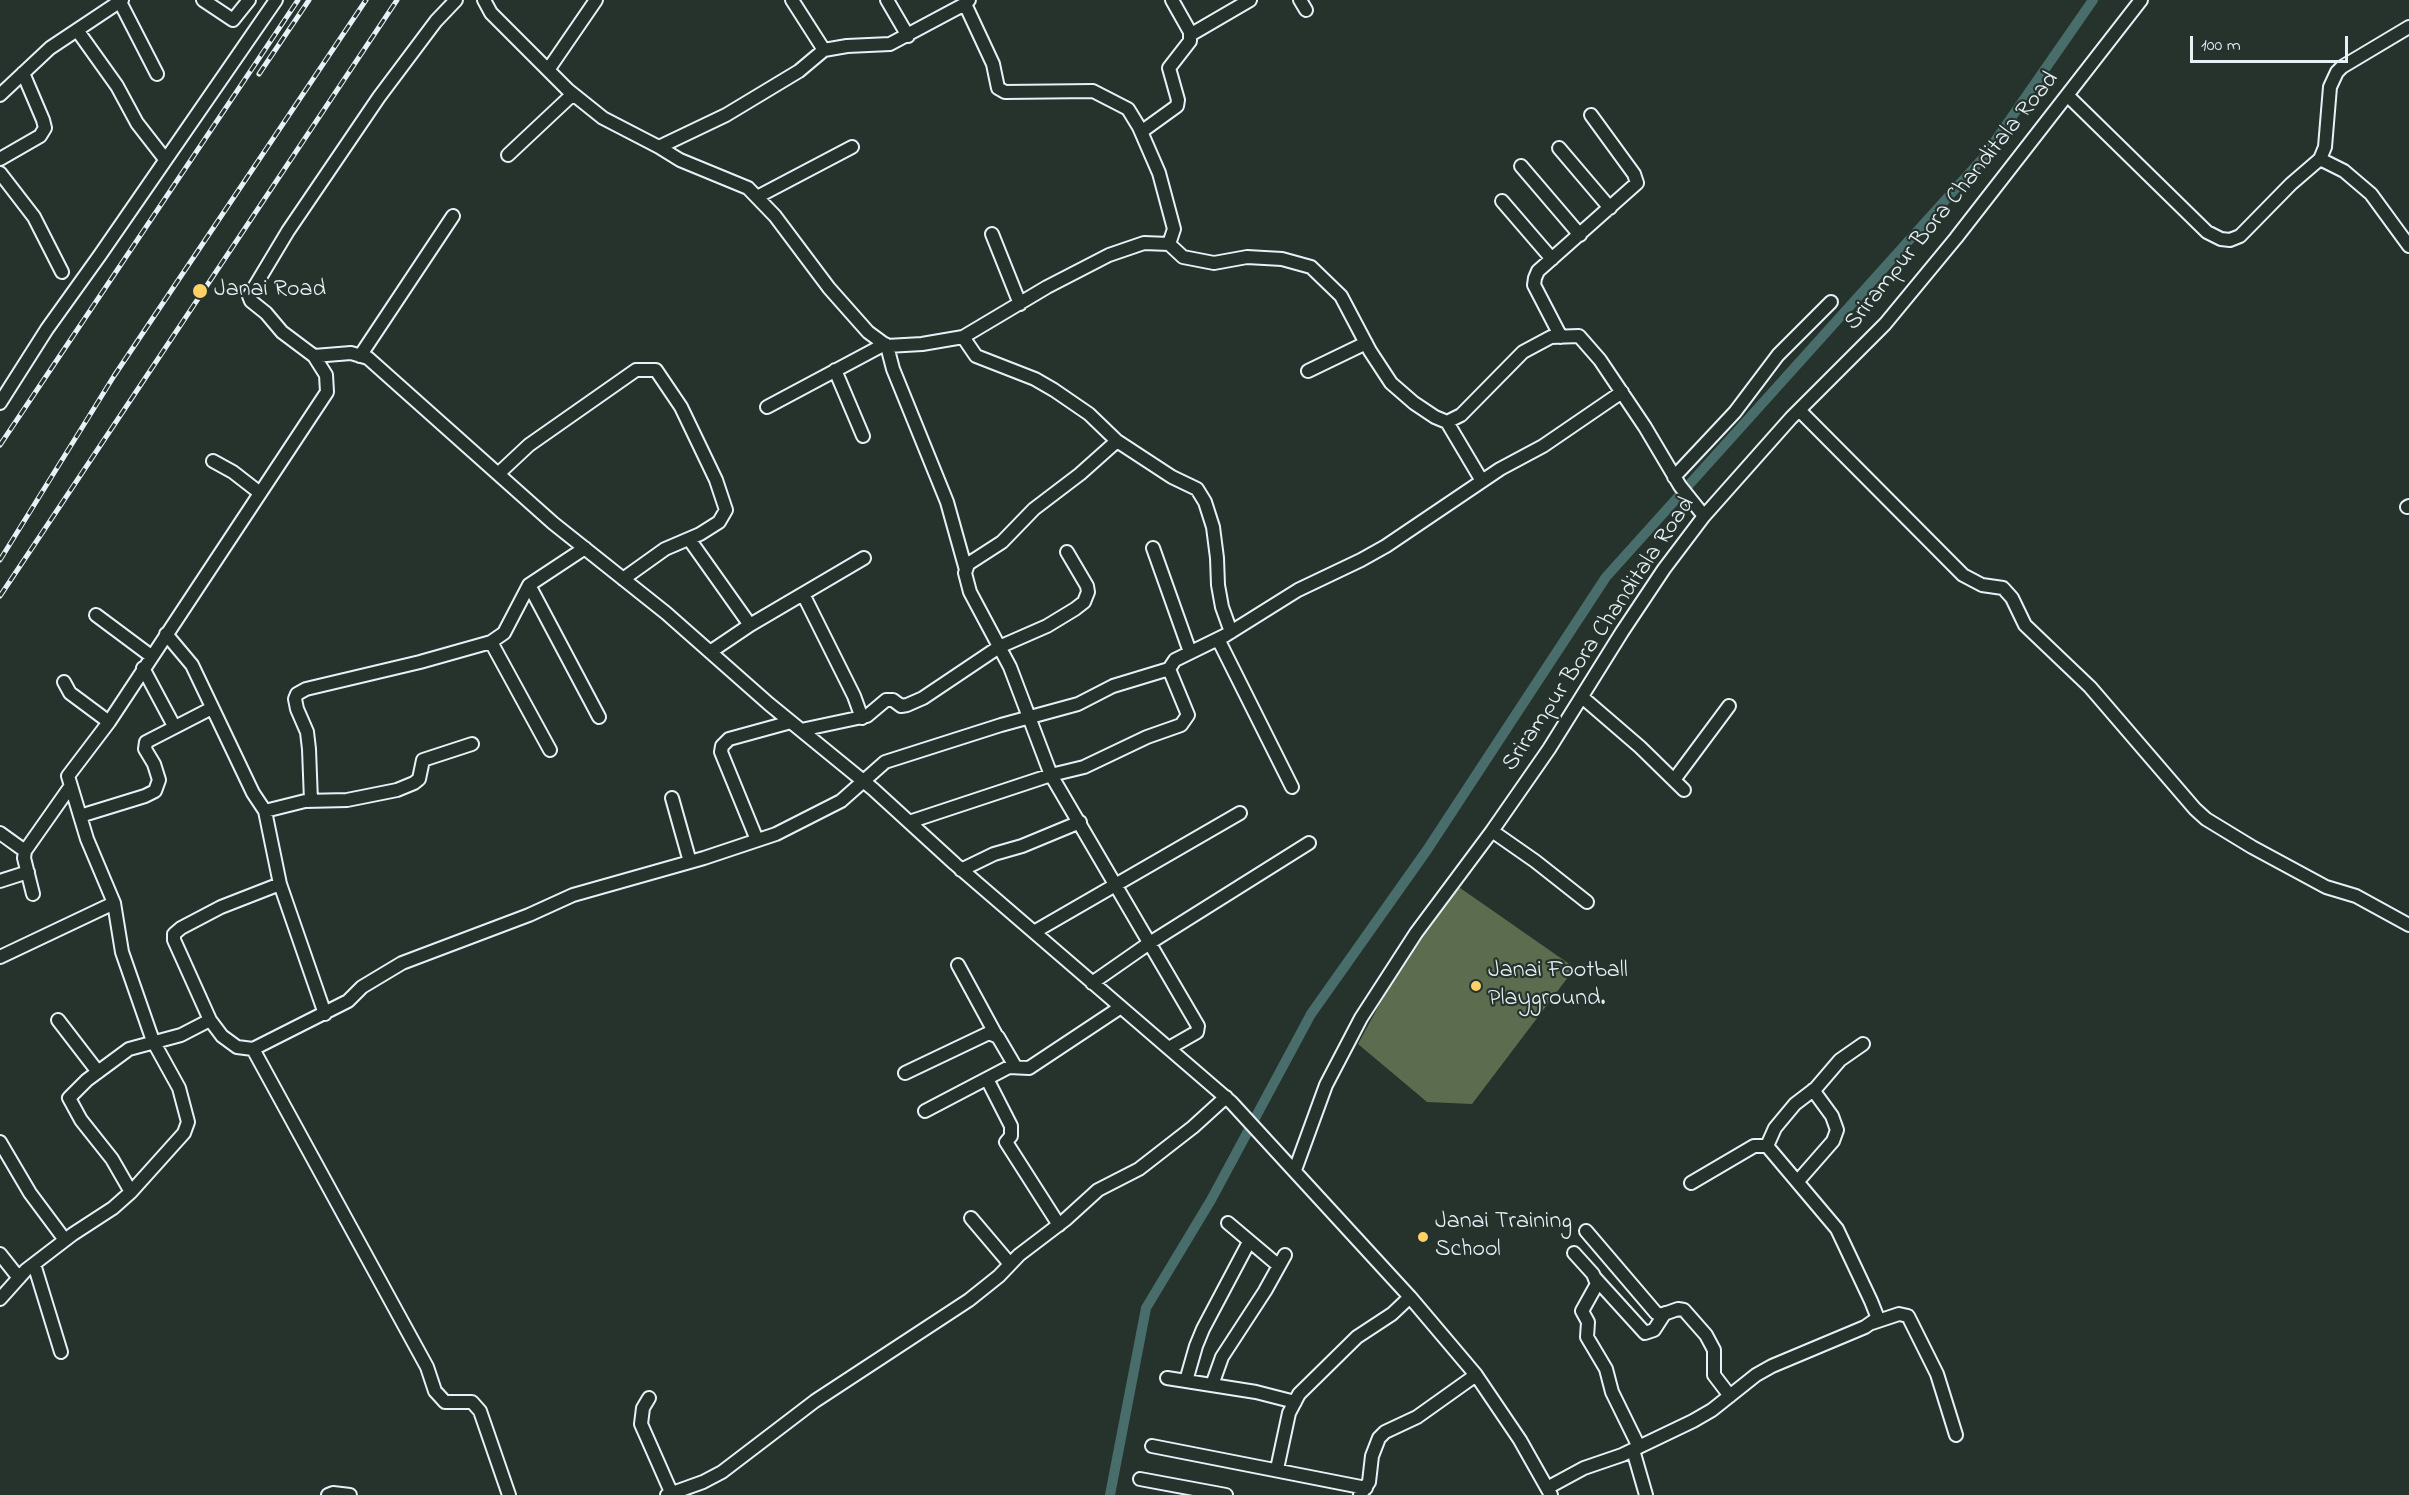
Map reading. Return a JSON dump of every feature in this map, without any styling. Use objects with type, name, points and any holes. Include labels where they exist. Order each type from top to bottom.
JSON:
[{"type":"street","points":[[0,95],[50,48],[120,0],[157,74]]},
{"type":"street","points":[[203,0],[233,20],[249,0]]},
{"type":"street","points":[[0,403],[47,329],[276,0]]},
{"type":"street","points":[[0,1299],[34,1264],[113,1208],[131,1192],[184,1133],[188,1122],[179,1088],[153,1041],[122,952],[114,903],[80,816],[68,776],[109,722],[327,392],[326,375],[314,357],[282,332],[266,313],[251,301],[249,296],[288,231],[379,97],[436,21],[456,0]]},
{"type":"street","points":[[484,0],[491,13],[548,70],[603,118],[680,160],[748,188],[775,216],[829,288],[868,332],[886,345],[893,369],[947,502],[966,570]]},
{"type":"street","points":[[548,70],[596,0]]},
{"type":"street","points":[[792,0],[824,50]]},
{"type":"street","points":[[887,0],[908,36]]},
{"type":"street","points":[[1141,132],[1178,106],[1169,68],[1175,57],[1187,45],[1190,32],[1172,0]]},
{"type":"street","points":[[1190,35],[1250,0]]},
{"type":"street","name":"Srirampur Bora Chanditala Road","points":[[1295,1170],[1326,1085],[1361,1018],[1416,933],[1492,831],[1582,697],[1628,623],[1704,516],[1799,410],[1885,324],[1956,238],[2141,0]]},
{"type":"street","points":[[659,147],[726,115],[799,70],[824,50],[847,46],[890,44],[967,2],[993,64],[998,88],[1005,92],[1093,91],[1128,109],[1159,173],[1174,229],[1169,244]]},
{"type":"street","points":[[2067,95],[2207,232],[2221,239],[2230,240],[2240,236],[2290,184],[2320,159],[2325,147],[2330,87],[2337,72],[2409,27]]},
{"type":"street","points":[[77,30],[117,86],[137,123],[165,159]]},
{"type":"street","points":[[0,159],[40,136],[45,128],[23,73]]},
{"type":"street","points":[[508,155],[573,93]]},
{"type":"street","points":[[1561,337],[1534,285],[1534,278],[1552,259],[1635,186],[1636,179],[1591,115]]},
{"type":"street","points":[[757,197],[852,147]]},
{"type":"street","points":[[1559,148],[1610,208]]},
{"type":"street","points":[[2320,159],[2344,171],[2370,194],[2409,246]]},
{"type":"street","points":[[1521,166],[1580,234]]},
{"type":"street","points":[[0,172],[34,217],[62,272]]},
{"type":"street","points":[[1502,201],[1552,259]]},
{"type":"street","points":[[360,356],[453,216]]},
{"type":"street","points":[[992,234],[1020,304]]},
{"type":"street","points":[[767,406],[886,345],[922,344],[963,337],[1110,255],[1144,243],[1169,244],[1183,257],[1214,263],[1247,257],[1282,259],[1311,267],[1341,296],[1391,383],[1414,403],[1447,422],[1482,481]]},
{"type":"street","points":[[1677,481],[1735,412],[1778,355],[1831,302]]},
{"type":"street","points":[[1447,422],[1461,415],[1523,352],[1551,337],[1579,336],[1600,360],[1677,481],[1704,516]]},
{"type":"street","points":[[963,337],[976,356],[1035,379],[1054,390],[1089,414],[1117,441],[1172,477],[1197,489],[1205,502],[1214,527],[1218,585],[1222,607],[1231,632]]},
{"type":"street","points":[[1308,371],[1366,343]]},
{"type":"street","points":[[314,357],[351,353],[368,358],[498,474],[864,782],[961,870],[1226,1097],[1410,1297],[1476,1375],[1520,1440],[1549,1491],[1584,1468],[1636,1448],[1703,1416],[1756,1375],[1772,1366],[1872,1323],[1899,1314],[1908,1316],[1937,1374],[1956,1435]]},
{"type":"street","points":[[498,474],[529,445],[636,370],[656,370],[681,407],[716,480],[726,510],[718,522],[689,539],[665,549],[622,579]]},
{"type":"street","points":[[835,370],[863,436]]},
{"type":"street","points":[[280,884],[221,908],[181,928],[174,934],[174,940],[210,1020],[222,1036],[237,1047],[253,1050],[325,1014],[348,1001],[362,987],[402,963],[573,896],[776,834],[841,801],[885,762],[1078,704],[1113,686],[1169,669],[1175,660],[1231,632],[1298,590],[1386,546],[1500,469],[1543,446],[1622,392]]},
{"type":"street","points":[[1799,410],[1964,575],[1983,585],[2003,588],[2012,597],[2025,625],[2090,687],[2206,819],[2315,881],[2356,896],[2409,925]]},
{"type":"street","points":[[1117,441],[1080,474],[1034,509],[1002,542],[968,564],[965,573],[970,592],[1010,667],[1051,775],[1198,1026],[1197,1032],[1169,1048]]},
{"type":"street","points":[[213,461],[260,493]]},
{"type":"street","points":[[689,539],[750,625]]},
{"type":"street","points":[[310,801],[309,749],[306,732],[297,709],[295,699],[297,694],[306,688],[420,663],[492,642],[504,633],[530,585],[585,548]]},
{"type":"street","points":[[1153,548],[1190,652]]},
{"type":"street","points":[[801,730],[862,718],[886,700],[893,700],[901,706],[922,698],[999,647],[1047,626],[1075,609],[1087,597],[1087,586],[1067,552]]},
{"type":"street","points":[[710,652],[750,625],[864,558]]},
{"type":"street","points":[[530,585],[599,717]]},
{"type":"street","points":[[803,594],[854,696],[862,718]]},
{"type":"street","points":[[96,615],[151,656]]},
{"type":"street","points":[[166,634],[192,665],[253,793],[265,811],[280,884],[325,1014]]},
{"type":"street","points":[[1218,639],[1292,787]]},
{"type":"street","points":[[492,642],[549,750]]},
{"type":"street","points":[[143,668],[174,726]]},
{"type":"street","points":[[909,822],[1051,775],[1084,767],[1147,737],[1181,725],[1188,715],[1169,669]]},
{"type":"street","points":[[64,682],[70,693],[109,722]]},
{"type":"street","points":[[1582,697],[1640,747],[1684,790]]},
{"type":"street","points":[[1674,780],[1729,706]]},
{"type":"street","points":[[80,816],[146,796],[155,790],[159,780],[144,745],[154,736],[212,708]]},
{"type":"street","points":[[757,840],[721,752],[722,746],[729,739],[791,722]]},
{"type":"street","points":[[265,811],[310,801],[347,800],[397,790],[419,779],[423,760],[472,744]]},
{"type":"street","points":[[33,894],[25,851],[70,787]]},
{"type":"street","points":[[672,798],[690,862]]},
{"type":"street","points":[[1034,932],[1240,813]]},
{"type":"street","points":[[961,870],[994,854],[1022,846],[1080,822]]},
{"type":"street","points":[[1492,831],[1587,902]]},
{"type":"street","points":[[0,833],[25,851]]},
{"type":"street","points":[[1092,983],[1148,944],[1309,843]]},
{"type":"street","points":[[0,881],[28,872]]},
{"type":"street","points":[[0,957],[114,903]]},
{"type":"street","points":[[958,965],[996,1035],[1016,1066]]},
{"type":"street","points":[[925,1111],[1009,1067],[1029,1068],[1121,1007]]},
{"type":"street","points":[[58,1020],[98,1072]]},
{"type":"street","points":[[131,1192],[112,1159],[81,1120],[69,1098],[129,1049],[181,1035],[210,1020]]},
{"type":"street","points":[[905,1073],[977,1038],[989,1034],[996,1035]]},
{"type":"street","points":[[1767,1146],[1782,1118],[1795,1104],[1813,1090],[1840,1060],[1863,1044]]},
{"type":"street","points":[[253,1050],[427,1366],[435,1391],[445,1402],[472,1402],[480,1411],[509,1495]]},
{"type":"street","points":[[987,1079],[1011,1126],[1011,1135],[1006,1142],[1059,1225]]},
{"type":"street","points":[[1798,1181],[1833,1141],[1837,1130],[1832,1116],[1813,1090]]},
{"type":"street","points":[[649,1398],[643,1408],[641,1424],[669,1494],[703,1482],[722,1472],[763,1443],[815,1401],[969,1300],[1098,1190],[1139,1169],[1163,1152],[1226,1097]]},
{"type":"street","points":[[0,1142],[30,1193],[65,1240]]},
{"type":"street","points":[[1691,1183],[1754,1146],[1767,1146],[1798,1181],[1843,1239],[1877,1316],[1872,1323]]},
{"type":"street","points":[[971,1218],[1010,1264]]},
{"type":"street","points":[[1212,1385],[1222,1358],[1282,1260],[1249,1242],[1228,1223]]},
{"type":"street","points":[[1586,1231],[1656,1313],[1683,1310],[1706,1335],[1714,1350],[1714,1375],[1730,1396]]},
{"type":"street","points":[[1186,1381],[1196,1346],[1249,1242]]},
{"type":"street","points":[[1574,1253],[1645,1333],[1654,1330],[1665,1313]]},
{"type":"street","points":[[0,1254],[19,1278]]},
{"type":"street","points":[[34,1264],[61,1352]]},
{"type":"street","points":[[1595,1278],[1596,1289],[1582,1311],[1588,1322],[1587,1337],[1603,1363],[1612,1392],[1636,1448],[1646,1495]]},
{"type":"street","points":[[1277,1469],[1289,1413],[1295,1402],[1332,1360],[1357,1337],[1392,1314],[1410,1297]]},
{"type":"street","points":[[1152,1446],[1277,1469],[1363,1491],[1371,1473],[1372,1456],[1379,1438],[1385,1432],[1417,1417],[1476,1375]]},
{"type":"street","points":[[1167,1378],[1256,1392],[1295,1402]]},
{"type":"street","points":[[1140,1479],[1226,1495]]},
{"type":"street","points":[[327,1495],[333,1493],[350,1495]]},
{"type":"green space","name":"Janai Football Playground.","points":[[1453,883],[1575,968],[1472,1104],[1427,1102],[1358,1044],[1416,937]]},
{"type":"waterway","points":[[1110,1495],[1146,1308],[1211,1200],[1311,1014],[1427,850],[1606,577],[1984,157],[2093,0]]},
{"type":"railway","points":[[0,445],[298,0]]},
{"type":"railway","points":[[259,74],[309,0]]},
{"type":"railway","points":[[0,560],[114,376],[366,0]]},
{"type":"railway","points":[[0,596],[397,0]]},
{"type":"place","name":"Janai Road","points":[[200,291]]},
{"type":"place","name":"Janai Football Playground.","points":[[1476,986]]},
{"type":"place","name":"Janai Training School","points":[[1423,1237]]}]
